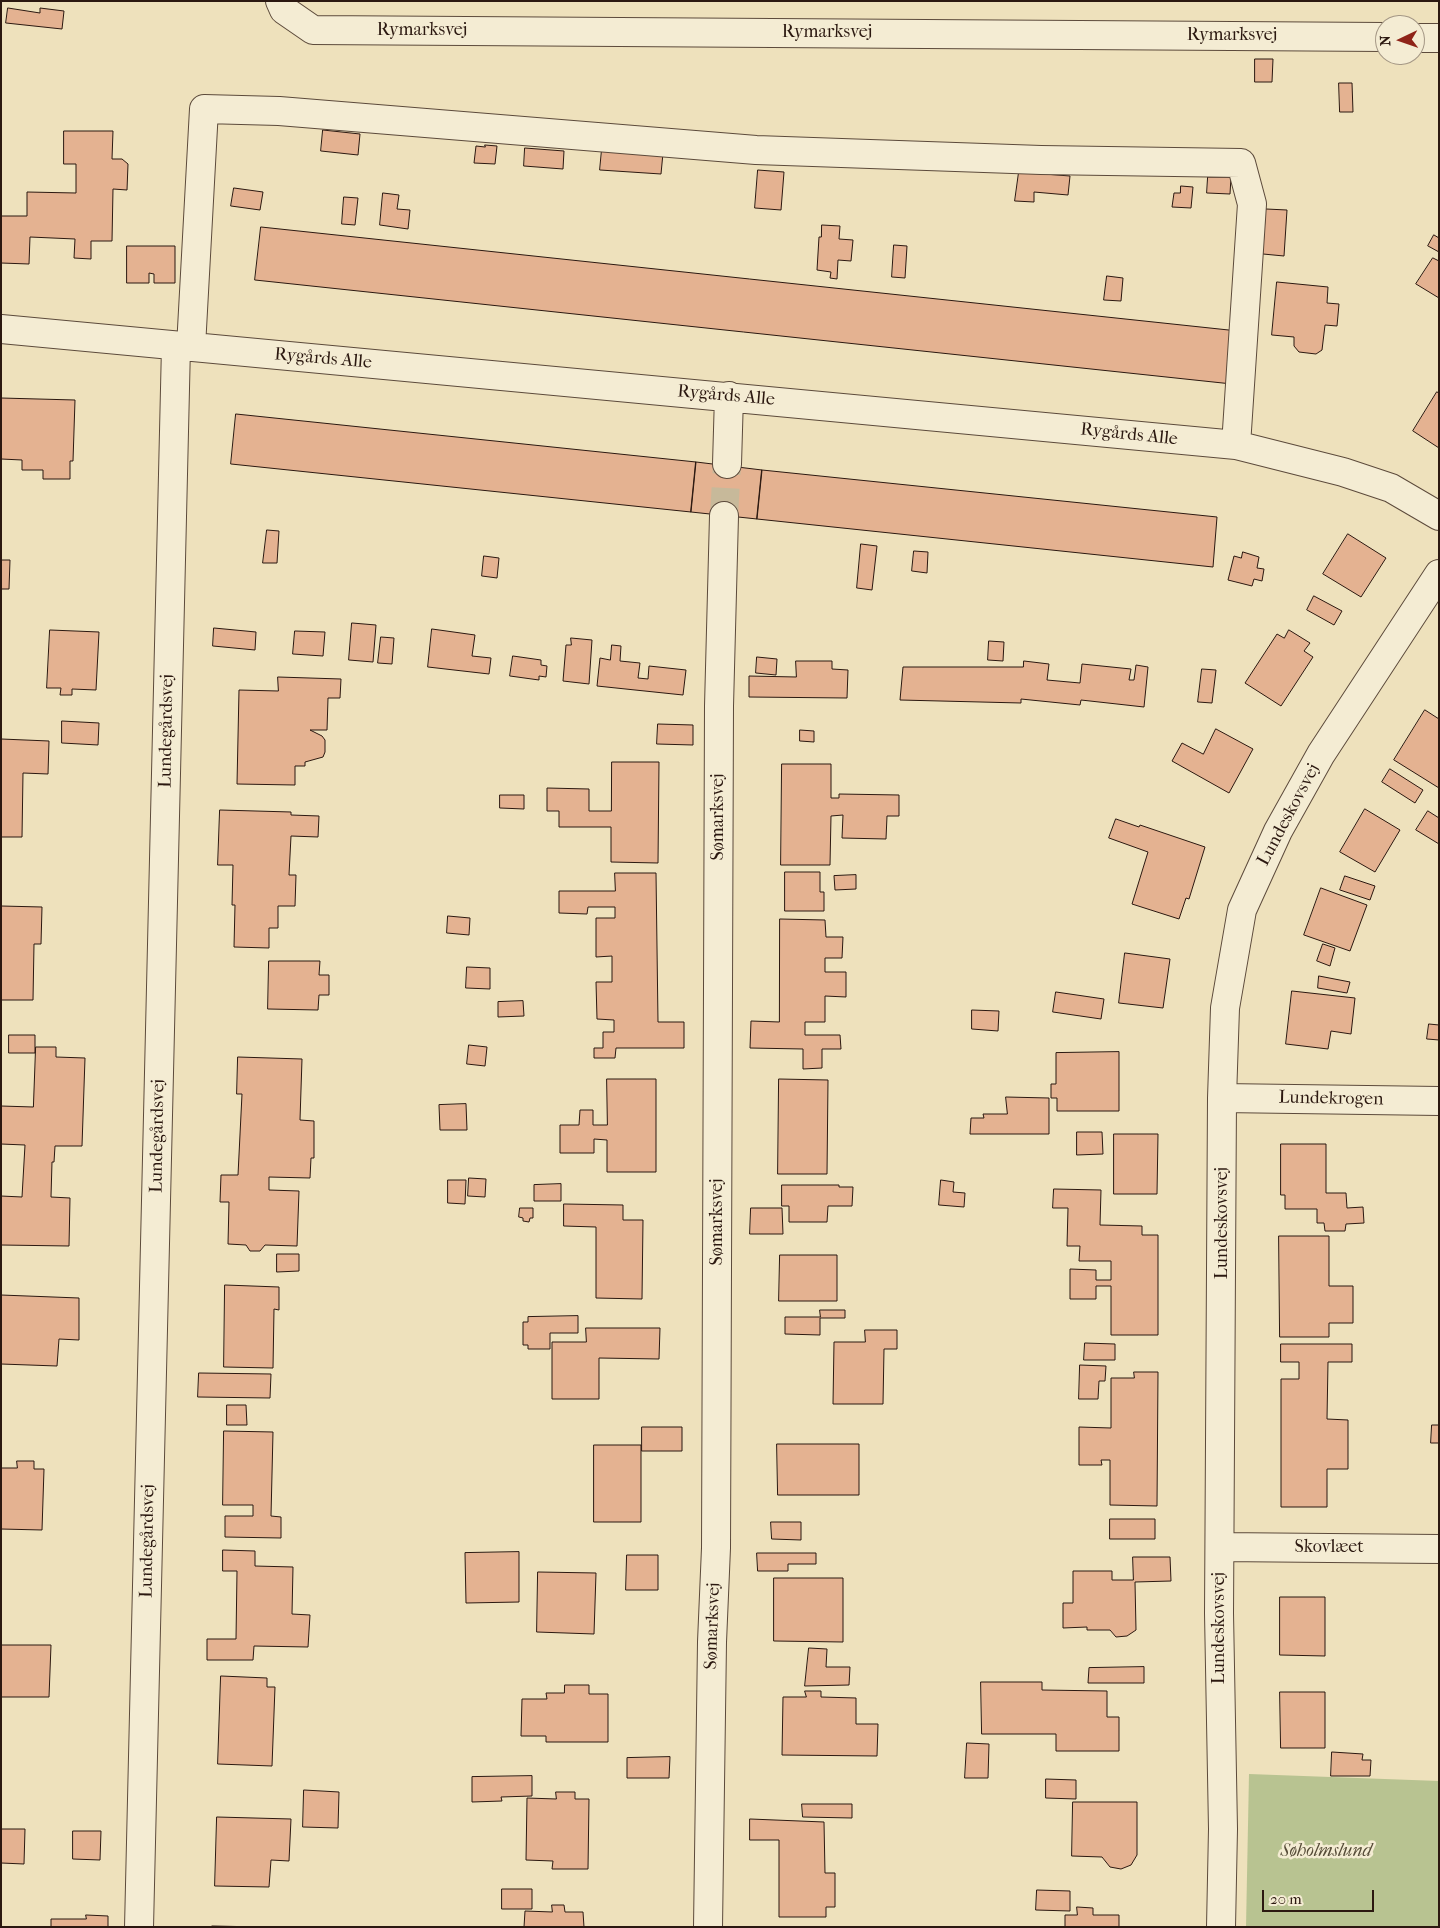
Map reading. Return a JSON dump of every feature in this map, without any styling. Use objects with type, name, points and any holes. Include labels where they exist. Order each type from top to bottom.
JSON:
[{"type":"street","name":"Rymarksvej","points":[[280,1],[284,10],[313,30],[1375,37]]},
{"type":"street","points":[[1425,38],[1439,38]]},
{"type":"street","name":"Lundegårdsvej","points":[[139,1927],[184,346],[204,109],[279,111],[756,150],[1041,160],[1241,163],[1252,204],[1236,445]]},
{"type":"street","name":"Rygårds Alle","points":[[1,329],[1236,445],[1343,472],[1383,485],[1439,516]]},
{"type":"street","points":[[727,464],[729,396]]},
{"type":"street","name":"Sømarksvej","points":[[708,1927],[712,1642],[716,1548],[719,706],[724,516]]},
{"type":"street","name":"Lundeskovsvej","points":[[1221,1927],[1223,1828],[1219,1613],[1222,1098],[1225,1008],[1242,910],[1278,831],[1321,754],[1439,574]]},
{"type":"street","name":"Lundekrogen","points":[[1222,1098],[1439,1101]]},
{"type":"street","name":"Skovlæet","points":[[1220,1547],[1439,1549]]},
{"type":"green space","name":"Søholmslund","points":[[1249,1774],[1439,1781],[1439,1927],[1246,1927]]},
{"type":"building","points":[[8,8],[40,13],[40,8],[64,11],[62,29],[6,23]]},
{"type":"building","points":[[1255,59],[1273,59],[1272,82],[1255,82]]},
{"type":"building","points":[[1339,83],[1352,83],[1353,112],[1340,112]]},
{"type":"building","points":[[323,130],[360,134],[358,155],[321,151]]},
{"type":"building","points":[[64,131],[113,131],[112,159],[122,159],[128,164],[127,190],[113,189],[112,241],[91,241],[91,259],[74,258],[75,239],[30,237],[29,264],[1,263],[1,216],[27,216],[27,192],[76,193],[76,164],[64,164]]},
{"type":"building","points":[[485,145],[497,146],[495,164],[474,163],[476,146],[485,147]]},
{"type":"building","points":[[525,148],[564,151],[563,169],[524,166]]},
{"type":"building","points":[[602,149],[663,153],[661,174],[600,170]]},
{"type":"building","points":[[758,170],[784,172],[781,210],[755,208]]},
{"type":"building","points":[[1019,172],[1070,176],[1068,195],[1034,192],[1034,202],[1015,201]]},
{"type":"building","points":[[1208,177],[1231,177],[1230,194],[1207,193]]},
{"type":"building","points":[[1181,186],[1193,187],[1191,208],[1172,207],[1174,193],[1180,193]]},
{"type":"building","points":[[234,188],[263,192],[260,210],[231,206]]},
{"type":"building","points":[[383,193],[399,195],[397,209],[410,210],[408,229],[380,225]]},
{"type":"building","points":[[344,197],[358,198],[355,225],[342,224]]},
{"type":"building","points":[[1266,209],[1287,210],[1284,256],[1263,254]]},
{"type":"building","points":[[822,225],[840,226],[839,239],[853,240],[851,261],[838,260],[837,279],[830,278],[831,272],[817,270],[819,237],[821,237]]},
{"type":"building","points":[[261,227],[1238,331],[1232,384],[255,280]]},
{"type":"building","points":[[1434,235],[1439,238],[1439,252],[1428,246]]},
{"type":"building","points":[[894,245],[907,246],[905,278],[892,277]]},
{"type":"building","points":[[127,246],[175,246],[175,283],[154,283],[154,274],[149,273],[149,283],[127,283]]},
{"type":"building","points":[[1433,258],[1439,261],[1439,298],[1416,284]]},
{"type":"building","points":[[1107,276],[1123,278],[1121,301],[1104,300]]},
{"type":"building","points":[[1277,282],[1328,287],[1327,303],[1339,304],[1337,326],[1325,325],[1322,350],[1316,354],[1299,352],[1294,346],[1294,337],[1272,335]]},
{"type":"building","points":[[1437,392],[1439,393],[1439,448],[1413,431]]},
{"type":"building","points":[[1,398],[75,400],[73,461],[70,461],[70,479],[43,479],[43,470],[22,470],[22,460],[1,459]]},
{"type":"building","points":[[236,414],[696,462],[691,512],[231,464]]},
{"type":"building","points":[[696,462],[762,470],[757,519],[691,512]]},
{"type":"building","points":[[762,470],[1217,517],[1213,567],[757,519]]},
{"type":"building","points":[[267,530],[279,531],[277,563],[263,563]]},
{"type":"building","points":[[1348,534],[1386,558],[1361,597],[1323,574]]},
{"type":"building","points":[[861,544],[877,546],[872,590],[857,588]]},
{"type":"building","points":[[914,551],[928,552],[927,573],[912,571]]},
{"type":"building","points":[[1243,552],[1259,557],[1257,568],[1264,569],[1262,581],[1254,579],[1252,586],[1228,580],[1234,556],[1241,558]]},
{"type":"building","points":[[484,556],[499,558],[497,578],[482,576]]},
{"type":"building","points":[[1,560],[10,560],[9,589],[1,589]]},
{"type":"building","points":[[1314,596],[1342,611],[1334,625],[1307,610]]},
{"type":"building","points":[[352,623],[376,625],[373,662],[349,660]]},
{"type":"building","points":[[214,628],[256,632],[255,650],[213,646]]},
{"type":"building","points":[[432,629],[475,635],[472,656],[491,658],[489,674],[428,667]]},
{"type":"building","points":[[50,630],[99,632],[96,690],[72,689],[72,695],[60,695],[61,688],[47,688]]},
{"type":"building","points":[[1289,630],[1310,643],[1304,651],[1313,657],[1281,706],[1245,683],[1277,634],[1284,638]]},
{"type":"building","points":[[295,631],[325,632],[323,656],[293,654]]},
{"type":"building","points":[[381,637],[394,638],[392,664],[378,663]]},
{"type":"building","points":[[571,638],[592,640],[589,684],[563,681],[566,645],[571,645]]},
{"type":"building","points":[[989,641],[1004,642],[1003,661],[988,660]]},
{"type":"building","points":[[612,645],[621,646],[620,661],[640,663],[638,678],[648,679],[649,666],[686,670],[683,695],[597,686],[600,658],[610,660]]},
{"type":"building","points":[[513,656],[541,660],[541,665],[547,666],[546,677],[539,676],[539,680],[510,676]]},
{"type":"building","points":[[757,657],[777,659],[776,675],[756,673]]},
{"type":"building","points":[[796,661],[832,661],[832,669],[848,670],[847,698],[749,697],[749,676],[796,677]]},
{"type":"building","points":[[1024,661],[1049,664],[1047,680],[1080,683],[1082,664],[1131,669],[1129,680],[1134,680],[1136,665],[1148,667],[1144,707],[1081,700],[1080,705],[1021,699],[1021,703],[900,700],[903,667],[1023,667]]},
{"type":"building","points":[[1202,669],[1216,670],[1212,703],[1198,702]]},
{"type":"building","points":[[278,677],[341,679],[340,698],[328,698],[327,730],[310,730],[322,736],[325,740],[325,752],[323,757],[305,762],[305,766],[295,766],[295,785],[237,784],[239,690],[278,691]]},
{"type":"building","points":[[1425,710],[1439,719],[1439,788],[1394,760]]},
{"type":"building","points":[[62,721],[99,723],[98,745],[62,743]]},
{"type":"building","points":[[658,724],[693,725],[693,745],[657,744]]},
{"type":"building","points":[[1216,729],[1253,749],[1229,793],[1172,761],[1182,743],[1203,754]]},
{"type":"building","points":[[800,730],[814,731],[814,742],[800,741]]},
{"type":"building","points":[[1,739],[49,741],[48,774],[23,773],[22,837],[1,837]]},
{"type":"building","points":[[612,762],[659,762],[658,863],[611,862],[611,827],[559,827],[559,811],[547,811],[547,788],[589,789],[589,811],[611,811]]},
{"type":"building","points":[[782,764],[831,764],[831,798],[839,798],[839,794],[899,795],[899,816],[887,816],[886,839],[842,838],[843,815],[831,816],[830,865],[781,865]]},
{"type":"building","points":[[1390,769],[1423,790],[1415,803],[1382,782]]},
{"type":"building","points":[[500,795],[524,795],[524,809],[500,808]]},
{"type":"building","points":[[1365,809],[1400,830],[1375,872],[1340,852]]},
{"type":"building","points":[[220,810],[291,812],[291,815],[319,816],[318,837],[291,836],[289,875],[296,875],[295,906],[278,906],[278,928],[269,928],[269,948],[234,947],[235,905],[232,905],[233,865],[218,865]]},
{"type":"building","points":[[1428,811],[1439,818],[1439,844],[1416,830]]},
{"type":"building","points":[[1116,819],[1205,847],[1189,899],[1186,898],[1179,919],[1132,904],[1148,852],[1109,838]]},
{"type":"building","points":[[785,872],[820,872],[820,892],[824,892],[824,911],[785,911]]},
{"type":"building","points":[[615,873],[656,873],[658,1022],[684,1022],[684,1048],[616,1048],[615,1058],[594,1058],[594,1048],[603,1048],[603,1032],[614,1032],[614,1020],[597,1019],[596,982],[612,982],[612,956],[596,957],[596,918],[615,918],[615,907],[588,907],[587,914],[559,913],[559,891],[615,891]]},
{"type":"building","points":[[856,875],[856,889],[835,890],[834,876]]},
{"type":"building","points":[[1345,876],[1375,886],[1370,900],[1340,890]]},
{"type":"building","points":[[1321,888],[1367,905],[1350,951],[1304,935]]},
{"type":"building","points":[[1,906],[42,907],[41,944],[34,944],[33,1000],[1,1000]]},
{"type":"building","points":[[448,916],[470,918],[469,935],[447,933]]},
{"type":"building","points":[[780,919],[825,920],[826,937],[843,937],[842,958],[825,958],[825,972],[846,972],[846,997],[825,996],[825,1022],[805,1022],[805,1035],[840,1035],[841,1049],[822,1049],[822,1068],[803,1069],[803,1049],[750,1048],[751,1021],[779,1022]]},
{"type":"building","points":[[1323,944],[1335,948],[1330,966],[1317,961]]},
{"type":"building","points":[[1125,953],[1170,959],[1163,1008],[1119,1003]]},
{"type":"building","points":[[269,961],[320,961],[319,975],[329,975],[329,995],[319,995],[318,1010],[268,1009]]},
{"type":"building","points":[[467,967],[490,968],[490,989],[466,988]]},
{"type":"building","points":[[1319,976],[1350,982],[1347,993],[1318,988]]},
{"type":"building","points":[[1292,991],[1355,998],[1351,1034],[1331,1031],[1328,1049],[1286,1044]]},
{"type":"building","points":[[1056,992],[1104,999],[1101,1019],[1053,1012]]},
{"type":"building","points":[[523,1001],[524,1016],[498,1017],[498,1002]]},
{"type":"building","points":[[972,1010],[999,1011],[998,1031],[972,1029]]},
{"type":"building","points":[[1429,1024],[1439,1025],[1439,1040],[1427,1039]]},
{"type":"building","points":[[9,1035],[35,1035],[35,1053],[9,1053]]},
{"type":"building","points":[[469,1045],[487,1047],[485,1066],[467,1064]]},
{"type":"building","points":[[36,1047],[56,1047],[56,1057],[85,1058],[82,1146],[55,1146],[54,1162],[52,1162],[51,1197],[70,1198],[69,1246],[1,1245],[1,1196],[22,1197],[25,1145],[1,1144],[1,1106],[33,1107]]},
{"type":"building","points":[[1119,1052],[1119,1111],[1057,1111],[1057,1098],[1051,1098],[1051,1084],[1056,1084],[1056,1053]]},
{"type":"building","points":[[238,1057],[302,1059],[300,1120],[314,1121],[314,1158],[311,1158],[310,1178],[269,1177],[269,1190],[299,1191],[297,1246],[265,1245],[260,1251],[250,1251],[246,1245],[228,1244],[229,1202],[220,1202],[221,1175],[238,1175],[242,1094],[237,1094]]},
{"type":"building","points":[[607,1079],[656,1079],[656,1172],[607,1172],[607,1140],[594,1139],[594,1153],[560,1153],[560,1125],[579,1125],[580,1110],[593,1110],[593,1125],[607,1125]]},
{"type":"building","points":[[779,1079],[828,1080],[827,1174],[778,1174]]},
{"type":"building","points":[[1006,1097],[1049,1098],[1049,1134],[970,1134],[971,1118],[984,1118],[983,1114],[1007,1114]]},
{"type":"building","points":[[466,1104],[467,1130],[440,1130],[439,1105]]},
{"type":"building","points":[[1077,1132],[1102,1132],[1103,1154],[1077,1155]]},
{"type":"building","points":[[1114,1134],[1158,1134],[1157,1194],[1114,1194]]},
{"type":"building","points":[[1281,1144],[1326,1144],[1326,1193],[1346,1193],[1347,1208],[1363,1207],[1364,1223],[1346,1224],[1345,1231],[1325,1231],[1324,1223],[1317,1223],[1317,1209],[1285,1209],[1285,1195],[1281,1195]]},
{"type":"building","points":[[469,1178],[486,1179],[485,1197],[468,1196]]},
{"type":"building","points":[[448,1180],[466,1180],[465,1204],[448,1203]]},
{"type":"building","points":[[941,1180],[954,1182],[953,1192],[965,1193],[964,1207],[939,1205]]},
{"type":"building","points":[[561,1184],[561,1201],[534,1201],[534,1185]]},
{"type":"building","points":[[782,1185],[839,1185],[839,1187],[853,1187],[852,1206],[828,1206],[827,1222],[789,1222],[789,1206],[782,1206]]},
{"type":"building","points":[[1054,1189],[1101,1190],[1100,1225],[1142,1226],[1142,1235],[1158,1235],[1158,1335],[1111,1335],[1111,1286],[1096,1286],[1096,1299],[1070,1299],[1070,1269],[1096,1270],[1096,1280],[1111,1280],[1111,1261],[1079,1261],[1080,1246],[1067,1246],[1068,1208],[1053,1208]]},
{"type":"building","points":[[564,1204],[623,1205],[623,1220],[643,1220],[642,1299],[596,1298],[596,1227],[564,1226]]},
{"type":"building","points":[[520,1208],[533,1208],[533,1218],[530,1218],[529,1222],[523,1221],[523,1218],[519,1217]]},
{"type":"building","points":[[751,1208],[782,1208],[783,1234],[750,1234]]},
{"type":"building","points":[[1279,1236],[1329,1236],[1329,1286],[1353,1286],[1353,1323],[1329,1323],[1329,1337],[1280,1337]]},
{"type":"building","points":[[277,1254],[299,1254],[299,1271],[277,1272]]},
{"type":"building","points":[[780,1255],[837,1255],[837,1301],[779,1301]]},
{"type":"building","points":[[225,1285],[279,1287],[279,1310],[274,1309],[273,1368],[224,1367]]},
{"type":"building","points":[[1,1295],[79,1298],[79,1340],[59,1339],[57,1366],[1,1364]]},
{"type":"building","points":[[820,1310],[845,1310],[845,1318],[820,1318],[820,1335],[785,1334],[785,1317],[820,1317]]},
{"type":"building","points":[[578,1316],[578,1333],[550,1333],[550,1349],[528,1349],[528,1345],[523,1345],[523,1322],[528,1322],[528,1317]]},
{"type":"building","points":[[586,1328],[660,1328],[659,1359],[599,1358],[599,1399],[552,1399],[552,1342],[586,1342]]},
{"type":"building","points":[[865,1330],[897,1330],[897,1349],[884,1349],[883,1404],[833,1404],[834,1342],[865,1342]]},
{"type":"building","points":[[1085,1343],[1115,1344],[1115,1360],[1084,1360]]},
{"type":"building","points":[[1281,1344],[1352,1344],[1352,1362],[1328,1362],[1327,1419],[1348,1420],[1348,1469],[1327,1469],[1327,1507],[1281,1507],[1281,1379],[1299,1379],[1299,1362],[1281,1362]]},
{"type":"building","points":[[1080,1365],[1106,1366],[1105,1381],[1099,1381],[1098,1399],[1079,1399]]},
{"type":"building","points":[[1134,1372],[1158,1372],[1157,1506],[1110,1505],[1110,1460],[1101,1460],[1102,1465],[1079,1465],[1079,1427],[1111,1428],[1111,1378],[1134,1378]]},
{"type":"building","points":[[199,1373],[271,1374],[270,1398],[198,1397]]},
{"type":"building","points":[[227,1405],[246,1405],[247,1425],[227,1425]]},
{"type":"building","points":[[1432,1425],[1439,1425],[1439,1443],[1431,1443]]},
{"type":"building","points":[[642,1427],[682,1427],[682,1451],[642,1451]]},
{"type":"building","points":[[224,1431],[273,1432],[271,1516],[281,1517],[281,1538],[225,1537],[225,1516],[253,1516],[253,1505],[223,1505]]},
{"type":"building","points":[[777,1444],[859,1444],[859,1495],[778,1495]]},
{"type":"building","points":[[594,1445],[641,1445],[641,1522],[594,1522]]},
{"type":"building","points":[[17,1461],[34,1461],[34,1469],[44,1469],[42,1530],[1,1529],[1,1468],[17,1468]]},
{"type":"building","points":[[1110,1519],[1155,1519],[1155,1539],[1110,1539]]},
{"type":"building","points":[[771,1522],[801,1522],[801,1540],[772,1539]]},
{"type":"building","points":[[223,1550],[255,1551],[255,1566],[293,1567],[292,1614],[310,1615],[308,1647],[254,1646],[253,1660],[207,1660],[207,1639],[236,1639],[237,1571],[223,1571]]},
{"type":"building","points":[[519,1552],[519,1602],[466,1603],[465,1553]]},
{"type":"building","points":[[757,1553],[816,1553],[816,1564],[788,1564],[788,1571],[758,1571]]},
{"type":"building","points":[[627,1555],[658,1555],[658,1590],[626,1590]]},
{"type":"building","points":[[1133,1557],[1170,1557],[1171,1581],[1135,1582],[1136,1630],[1127,1636],[1116,1637],[1110,1630],[1087,1630],[1087,1627],[1063,1628],[1063,1603],[1073,1603],[1073,1571],[1112,1571],[1112,1580],[1133,1580]]},
{"type":"building","points":[[538,1572],[596,1573],[594,1634],[537,1632]]},
{"type":"building","points":[[774,1578],[843,1578],[843,1642],[774,1641]]},
{"type":"building","points":[[1280,1597],[1325,1597],[1325,1656],[1280,1655]]},
{"type":"building","points":[[1,1645],[51,1645],[49,1697],[1,1697]]},
{"type":"building","points":[[809,1648],[827,1649],[826,1667],[850,1667],[849,1685],[805,1686]]},
{"type":"building","points":[[1144,1667],[1144,1683],[1088,1683],[1089,1668]]},
{"type":"building","points":[[221,1676],[267,1678],[267,1687],[275,1687],[272,1766],[218,1764]]},
{"type":"building","points":[[981,1682],[1042,1682],[1042,1690],[1107,1691],[1107,1717],[1119,1717],[1119,1751],[1056,1751],[1056,1734],[982,1734]]},
{"type":"building","points":[[565,1685],[589,1685],[589,1694],[608,1694],[608,1742],[546,1742],[546,1736],[521,1736],[522,1699],[547,1699],[546,1693],[564,1693]]},
{"type":"building","points":[[805,1691],[821,1691],[821,1697],[856,1698],[856,1724],[878,1724],[877,1756],[782,1755],[783,1697],[806,1697]]},
{"type":"building","points":[[1280,1692],[1325,1692],[1325,1748],[1281,1748]]},
{"type":"building","points":[[967,1743],[989,1744],[988,1778],[965,1778]]},
{"type":"building","points":[[1332,1752],[1363,1754],[1362,1760],[1371,1760],[1370,1776],[1331,1776]]},
{"type":"building","points":[[670,1757],[669,1778],[627,1778],[627,1758]]},
{"type":"building","points":[[532,1776],[532,1796],[501,1797],[502,1801],[472,1802],[472,1777]]},
{"type":"building","points":[[1046,1779],[1076,1780],[1076,1799],[1046,1798]]},
{"type":"building","points":[[304,1790],[339,1792],[338,1828],[303,1827]]},
{"type":"building","points":[[556,1792],[575,1792],[575,1799],[589,1799],[588,1869],[552,1869],[553,1861],[526,1860],[527,1798],[556,1799]]},
{"type":"building","points":[[1073,1802],[1137,1802],[1137,1855],[1131,1865],[1121,1869],[1110,1867],[1102,1857],[1072,1856]]},
{"type":"building","points":[[802,1804],[852,1804],[852,1818],[803,1817]]},
{"type":"building","points":[[217,1817],[291,1819],[289,1861],[271,1860],[269,1887],[215,1886]]},
{"type":"building","points":[[750,1819],[824,1822],[825,1873],[835,1873],[835,1907],[826,1907],[826,1917],[779,1917],[779,1840],[750,1840]]},
{"type":"building","points":[[1,1829],[25,1829],[24,1864],[1,1863]]},
{"type":"building","points":[[73,1831],[101,1831],[100,1860],[73,1859]]},
{"type":"building","points":[[502,1889],[532,1889],[532,1909],[502,1909]]},
{"type":"building","points":[[1037,1890],[1070,1891],[1070,1911],[1036,1910]]},
{"type":"building","points":[[552,1905],[564,1905],[565,1912],[583,1912],[584,1927],[524,1927],[525,1911],[552,1912]]},
{"type":"building","points":[[1077,1907],[1093,1908],[1093,1915],[1119,1915],[1119,1927],[1065,1927],[1065,1915],[1077,1915]]},
{"type":"building","points":[[86,1915],[108,1916],[108,1927],[51,1927],[51,1919],[86,1919]]},
{"type":"building","points":[[212,1926],[261,1927],[212,1927]]},
{"type":"tunnel","points":[[724,516],[727,464]]}]
